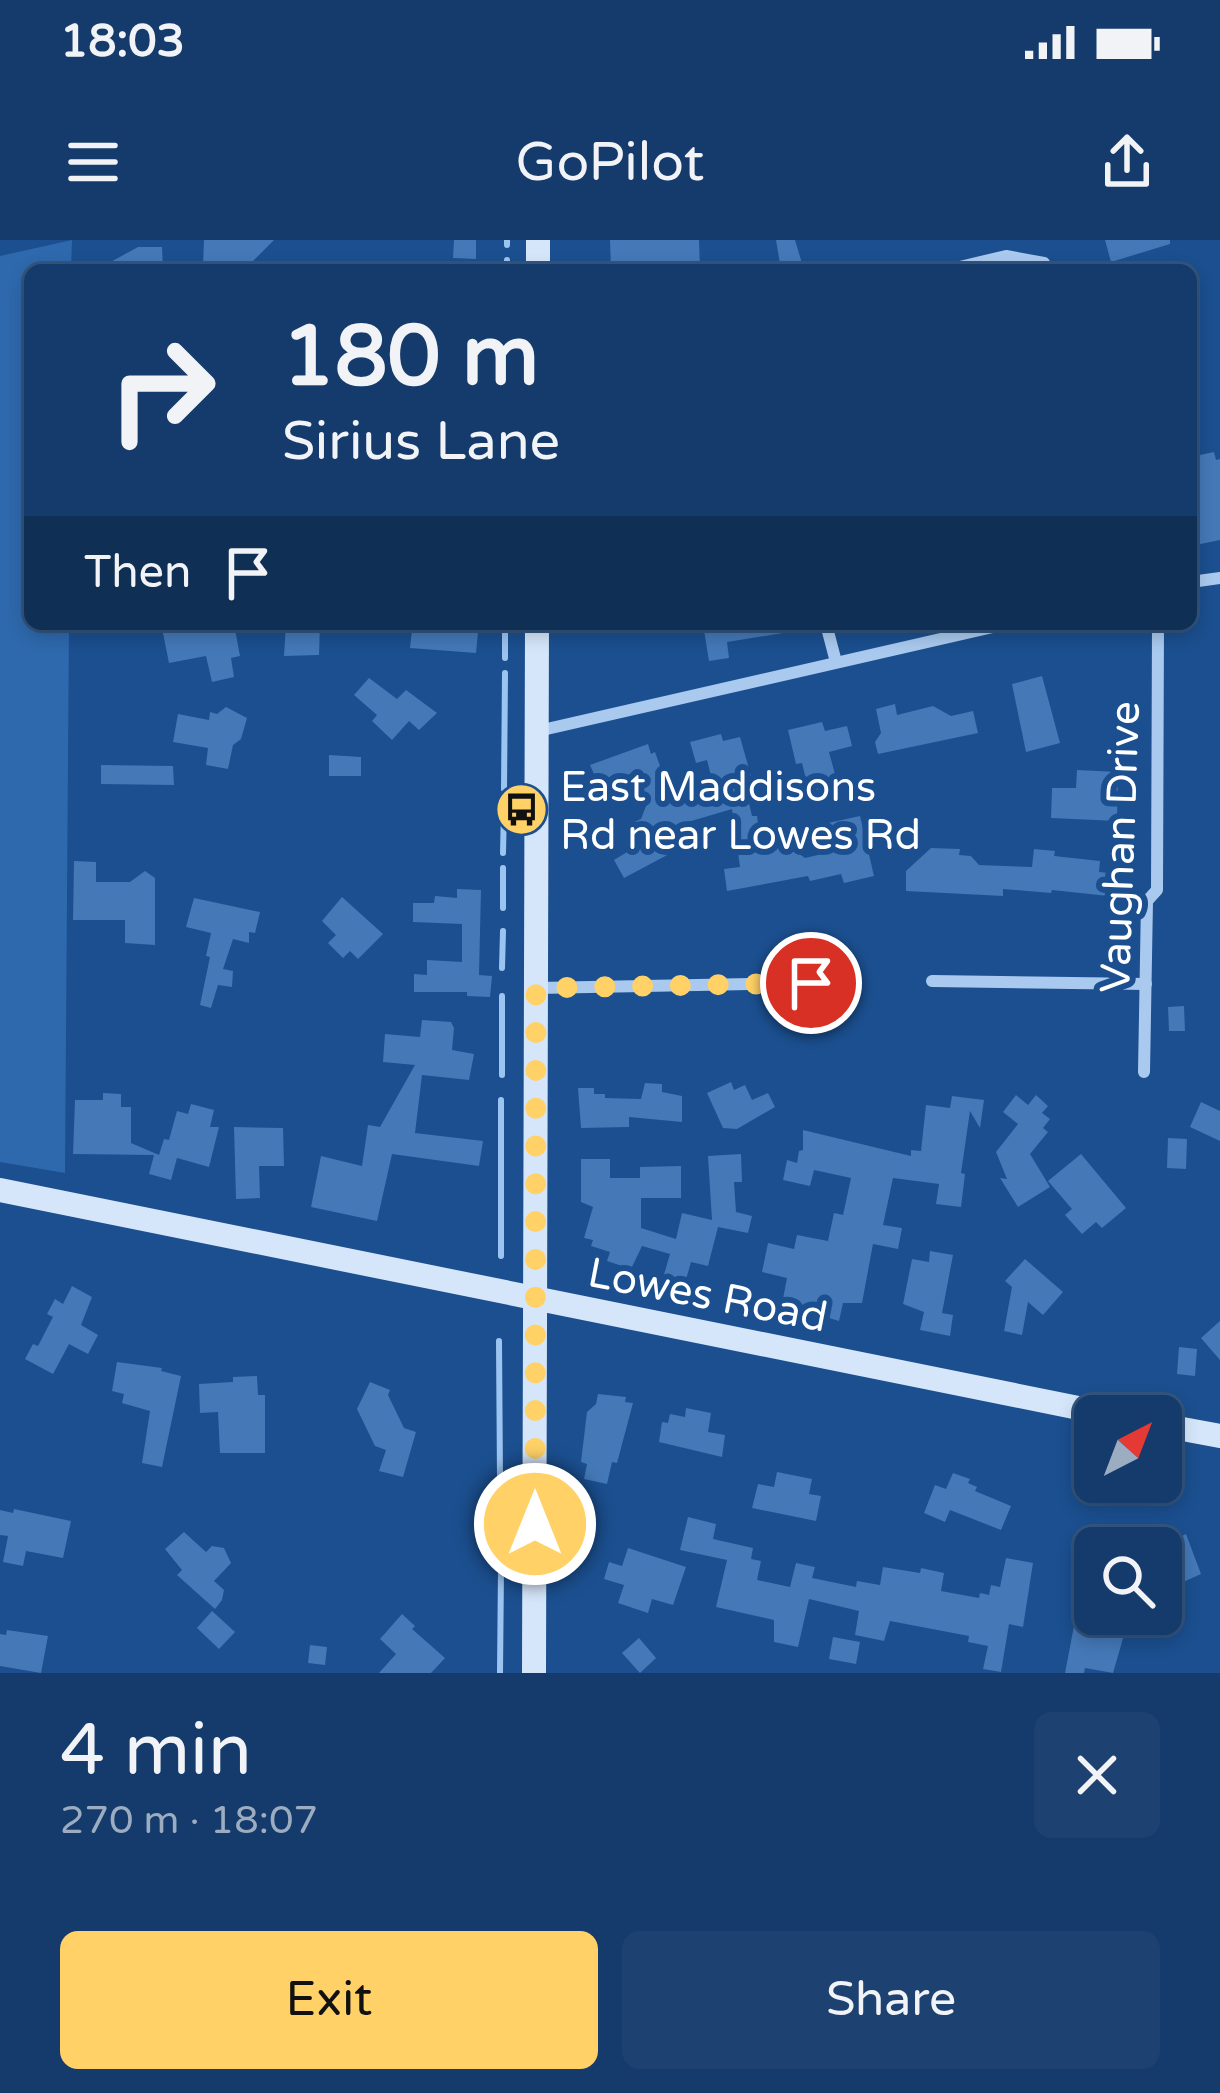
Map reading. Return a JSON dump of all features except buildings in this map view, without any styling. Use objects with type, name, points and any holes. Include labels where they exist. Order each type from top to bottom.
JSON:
[{"type":"main road","points":[[534,1673],[537,630]]},
{"type":"main road","name":"Lowes Road","points":[[0,1190],[1074,1407]]},
{"type":"main road","points":[[1182,1429],[1220,1436]]},
{"type":"street","points":[[972,264],[1006,256],[1044,263]]},
{"type":"street","points":[[828,630],[836,662]]},
{"type":"street","points":[[536,731],[979,630]]},
{"type":"street","name":"Vaughan Drive","points":[[1144,1072],[1148,902],[1157,890],[1158,630]]},
{"type":"street","points":[[932,981],[1146,984]]},
{"type":"street","points":[[536,988],[811,983]]},
{"type":"shaded area","points":[[72,240],[71,264],[24,264],[24,630],[69,630],[65,1173],[0,1162],[0,256]]},
{"type":"waterway","points":[[507,240],[507,245]]},
{"type":"waterway","points":[[505,630],[505,658]]},
{"type":"waterway","points":[[504,789],[505,673]]},
{"type":"waterway","points":[[503,853],[504,807]]},
{"type":"waterway","points":[[503,868],[503,908]]},
{"type":"waterway","points":[[502,968],[503,931]]},
{"type":"waterway","points":[[502,996],[502,1075]]},
{"type":"waterway","points":[[501,1100],[501,1256]]},
{"type":"waterway","points":[[499,1341],[500,1480]]},
{"type":"waterway","points":[[500,1497],[501,1537]]},
{"type":"waterway","points":[[500,1673],[501,1569]]},
{"type":"place","name":"East Maddisons Rd near Lowes Rd","points":[[521,810]]},
{"type":"route","points":[[535,1524],[536,988],[811,983]]}]
